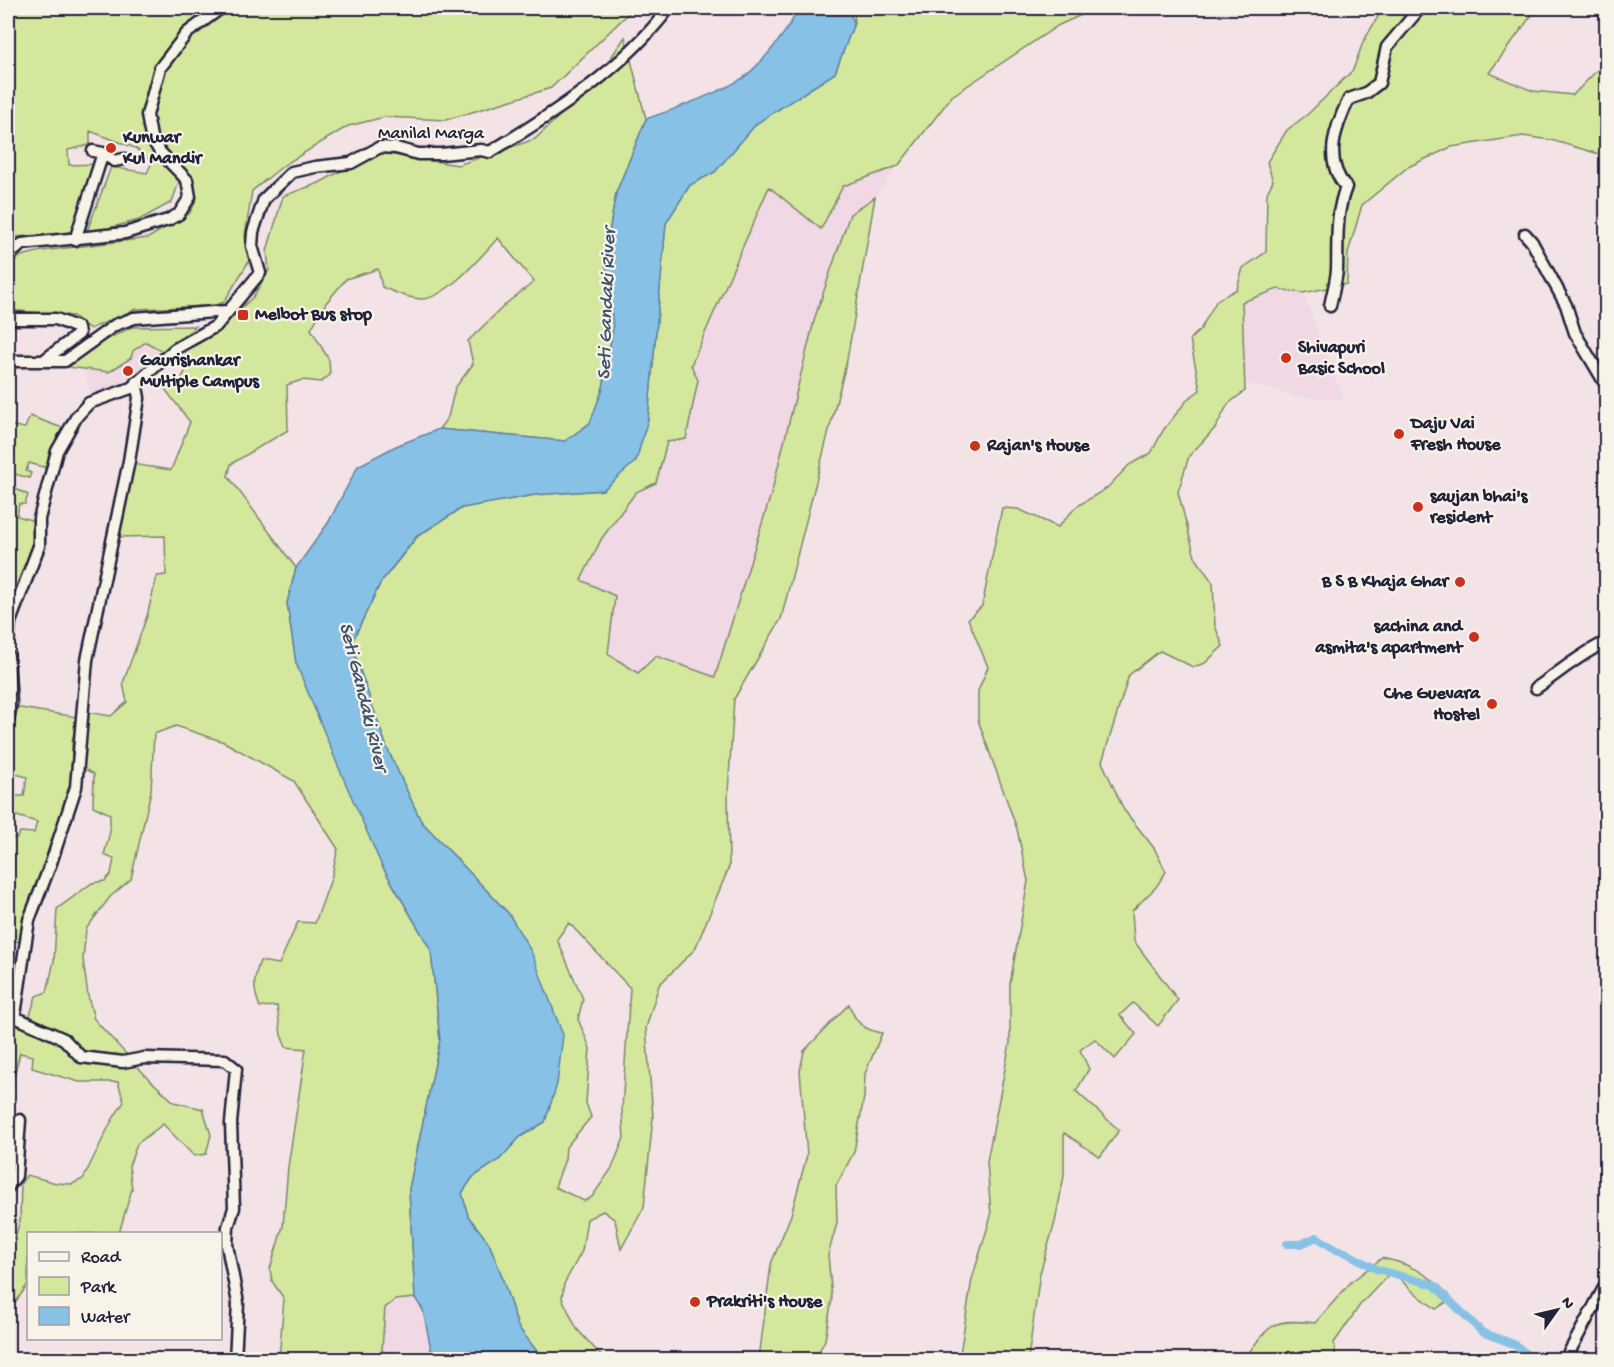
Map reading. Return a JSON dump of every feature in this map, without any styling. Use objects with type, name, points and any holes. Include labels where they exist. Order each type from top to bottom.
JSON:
[{"type":"street","points":[[8,256],[22,244],[75,240],[125,232],[168,220],[186,206],[190,197],[187,180],[160,152],[148,128],[147,115],[160,68],[188,33],[221,8]]},
{"type":"street","name":"Manilal Marga","points":[[227,311],[260,273],[252,246],[253,232],[264,199],[292,172],[315,166],[351,163],[380,147],[418,154],[481,150],[490,152],[527,130],[614,68],[669,8]]},
{"type":"street","points":[[1330,306],[1337,270],[1336,236],[1339,205],[1346,186],[1336,176],[1332,145],[1340,118],[1349,99],[1366,93],[1379,83],[1387,47],[1420,8]]},
{"type":"street","points":[[75,240],[98,152],[114,160],[124,159]]},
{"type":"street","points":[[1525,234],[1532,242],[1566,305],[1575,333],[1606,386]]},
{"type":"street","points":[[8,361],[40,363],[65,361],[115,325],[134,318],[227,311]]},
{"type":"street","points":[[8,641],[10,622],[39,546],[39,519],[57,452],[77,416],[89,404],[131,388],[175,349],[216,326],[227,311]]},
{"type":"street","points":[[8,319],[56,319],[78,328],[79,334],[72,341],[40,363]]},
{"type":"street","points":[[136,382],[139,398],[129,461],[87,660],[76,787],[29,920],[11,1015],[64,1039],[81,1057],[123,1062],[144,1058],[225,1060],[236,1069],[231,1123],[235,1158],[234,1208],[228,1227],[227,1245],[238,1303],[235,1359]]},
{"type":"street","points":[[1536,688],[1564,669],[1577,656],[1606,642]]},
{"type":"street","points":[[8,656],[10,704],[8,721]]},
{"type":"street","points":[[8,1186],[14,1182],[16,1176],[20,1120]]},
{"type":"street","points":[[1564,1359],[1606,1284]]},
{"type":"shaded area","points":[[898,166],[875,197],[850,215],[815,317],[772,491],[715,678],[656,656],[638,674],[608,654],[615,596],[580,580],[602,538],[636,492],[656,483],[691,365],[769,187],[843,186]]},
{"type":"shaded area","name":"Shivapuri Basic School","points":[[1278,289],[1303,293],[1344,400],[1292,396],[1243,381],[1242,302]]},
{"type":"shaded area","name":"Gaurishankar Multiple Campus","points":[[146,342],[164,352],[142,374],[121,389],[91,399],[85,369],[110,372]]},
{"type":"shaded area","points":[[406,1297],[415,1298],[423,1310],[433,1359],[385,1359],[382,1349],[385,1308],[390,1302]]},
{"type":"green space","points":[[8,8],[634,8],[551,88],[446,120],[385,117],[348,126],[284,165],[252,191],[245,236],[249,261],[224,302],[213,306],[136,309],[90,329],[73,316],[8,310],[8,267],[21,256],[42,251],[148,238],[189,214],[194,205],[195,183],[183,170],[172,202],[139,220],[86,234],[111,167],[147,173],[152,162],[135,148],[90,131],[90,145],[68,150],[69,165],[96,164],[74,232],[15,237],[8,244]]},
{"type":"green space","points":[[855,8],[1097,8],[1059,25],[952,96],[898,166],[843,186],[821,229],[769,187],[691,365],[698,380],[686,439],[667,442],[656,483],[636,492],[602,538],[581,580],[615,596],[608,654],[638,673],[656,656],[715,677],[772,491],[815,317],[850,214],[875,197],[847,360],[781,619],[734,699],[728,793],[729,867],[695,949],[659,985],[646,1028],[653,1117],[644,1207],[621,1249],[615,1220],[603,1211],[587,1219],[582,1251],[564,1284],[562,1298],[577,1329],[604,1359],[543,1359],[518,1327],[489,1243],[468,1216],[462,1193],[473,1177],[499,1160],[520,1137],[545,1122],[509,914],[421,821],[387,748],[351,644],[381,582],[418,536],[462,508],[535,495],[603,490],[648,419],[666,223],[690,185],[715,172],[757,123],[835,73],[854,23]],"holes":[[[569,923],[630,988],[622,1109],[624,1138],[612,1168],[592,1197],[584,1201],[555,1187],[565,1159],[566,1147],[591,1117],[586,1103],[590,1048],[578,1019],[583,999],[557,939]]]},
{"type":"green space","points":[[1383,8],[1537,8],[1489,73],[1533,91],[1573,95],[1606,61],[1606,156],[1551,140],[1523,136],[1451,147],[1408,167],[1362,205],[1348,253],[1347,284],[1303,293],[1278,289],[1242,302],[1245,391],[1228,404],[1216,427],[1189,456],[1178,492],[1195,557],[1213,583],[1215,626],[1223,646],[1205,663],[1193,667],[1160,651],[1129,675],[1102,762],[1124,810],[1154,848],[1166,872],[1156,887],[1132,911],[1134,941],[1178,1000],[1158,1026],[1133,1003],[1120,1015],[1136,1034],[1115,1059],[1095,1039],[1080,1050],[1089,1069],[1076,1091],[1119,1130],[1100,1157],[1064,1133],[1064,1176],[1055,1222],[1040,1273],[1028,1359],[959,1360],[972,1279],[991,1216],[987,1161],[1010,1043],[1010,984],[1028,881],[1017,829],[978,720],[978,691],[988,667],[968,619],[982,606],[1002,508],[1018,509],[1058,527],[1076,507],[1107,488],[1129,465],[1151,453],[1164,429],[1188,399],[1200,390],[1190,339],[1200,330],[1217,300],[1237,289],[1243,268],[1266,252],[1267,193],[1273,181],[1267,162],[1287,130],[1308,114],[1353,70],[1363,42]]},
{"type":"green space","points":[[625,37],[646,119],[616,193],[605,256],[613,328],[603,388],[590,423],[565,441],[439,429],[448,417],[455,388],[473,364],[468,341],[508,302],[534,282],[498,238],[464,274],[433,297],[412,298],[382,287],[378,269],[346,279],[326,303],[311,329],[329,360],[330,375],[321,382],[302,380],[287,385],[288,430],[231,464],[228,476],[296,568],[287,603],[296,663],[382,866],[431,950],[440,1040],[409,1189],[415,1298],[395,1300],[385,1308],[382,1349],[385,1359],[279,1359],[284,1299],[272,1281],[270,1269],[283,1226],[288,1167],[306,1049],[286,1047],[281,1035],[277,1006],[260,1007],[255,990],[255,979],[260,961],[279,964],[298,922],[315,923],[331,879],[338,849],[294,781],[224,742],[176,726],[154,734],[151,791],[131,879],[110,897],[86,929],[83,959],[94,1019],[147,1077],[174,1102],[203,1109],[211,1135],[206,1154],[194,1156],[163,1124],[137,1144],[129,1166],[132,1189],[119,1232],[27,1232],[27,1285],[8,1313],[8,1238],[15,1238],[20,1220],[21,1183],[27,1175],[56,1183],[72,1184],[83,1179],[112,1120],[124,1102],[118,1082],[79,1082],[32,1068],[33,1056],[20,1053],[8,1099],[8,1024],[26,1028],[36,996],[47,992],[54,961],[57,909],[92,883],[105,881],[111,874],[114,859],[104,855],[110,832],[110,814],[93,806],[94,774],[81,767],[87,712],[111,716],[127,702],[123,683],[147,616],[157,576],[166,575],[165,536],[117,537],[132,464],[171,470],[190,422],[162,385],[169,376],[180,381],[188,366],[185,348],[214,333],[253,297],[269,270],[267,251],[283,196],[319,183],[376,152],[458,165],[535,139],[592,85]]},
{"type":"green space","points":[[196,326],[164,352],[146,342],[133,351],[131,358],[109,372],[68,367],[103,341],[132,327]]},
{"type":"green space","points":[[30,416],[65,429],[50,469],[29,463],[26,471],[31,473],[29,478],[15,474],[8,485],[8,425],[25,428]]},
{"type":"green space","points":[[8,485],[28,495],[25,504],[19,504],[17,516],[35,521],[31,554],[10,607],[8,605]]},
{"type":"green space","points":[[14,707],[77,717],[72,742],[72,784],[23,943],[8,939],[8,875],[11,862],[8,860],[11,837],[17,838],[20,832],[34,833],[37,822],[13,815],[16,796],[24,796],[27,777],[8,772],[8,729]]},
{"type":"green space","points":[[849,1004],[854,1016],[861,1024],[870,1030],[882,1033],[865,1074],[864,1097],[854,1152],[836,1186],[837,1223],[828,1255],[832,1299],[825,1340],[815,1359],[759,1359],[771,1264],[791,1215],[807,1155],[800,1071],[804,1051]]},
{"type":"green space","points":[[1382,1258],[1410,1267],[1427,1276],[1449,1295],[1448,1301],[1436,1309],[1411,1290],[1392,1271],[1360,1305],[1334,1343],[1336,1359],[1244,1359],[1272,1326],[1289,1322],[1315,1323],[1351,1282]]},
{"type":"water","name":"Seti Gandaki River","points":[[798,8],[848,8],[854,23],[835,73],[757,123],[715,172],[690,185],[666,223],[648,419],[636,461],[603,490],[535,495],[462,508],[417,536],[381,582],[351,644],[387,748],[421,821],[509,914],[531,951],[563,1035],[557,1084],[545,1122],[520,1137],[499,1160],[473,1177],[462,1193],[468,1216],[489,1243],[518,1327],[543,1359],[433,1359],[423,1310],[415,1298],[409,1189],[440,1040],[431,950],[382,866],[296,663],[287,603],[296,568],[328,523],[358,466],[396,446],[439,429],[565,441],[590,423],[603,388],[613,328],[605,256],[616,193],[646,119],[715,93],[740,80],[777,43],[790,25]]},
{"type":"waterway","points":[[1287,1244],[1301,1244],[1317,1237],[1336,1250],[1345,1252],[1376,1269],[1434,1285],[1482,1332],[1516,1345],[1533,1360]]},
{"type":"place","name":"Kunwar Kul Mandir","points":[[111,148]]},
{"type":"place","name":"Melbot Bus stop","points":[[243,315]]},
{"type":"place","name":"Shivapuri Basic School","points":[[1286,358]]},
{"type":"place","name":"Gaurishankar Multiple Campus","points":[[128,371]]},
{"type":"place","name":"Daju Vai Fresh House","points":[[1399,434]]},
{"type":"place","name":"Rajan's House","points":[[975,446]]},
{"type":"place","name":"saujan bhai's resident","points":[[1418,507]]},
{"type":"place","name":"B S B Khaja Ghar","points":[[1460,582]]},
{"type":"place","name":"sachina and asmita's apartment","points":[[1474,637]]},
{"type":"place","name":"Che Guevara Hostel","points":[[1492,704]]},
{"type":"place","name":"Prakriti's House","points":[[695,1302]]}]
